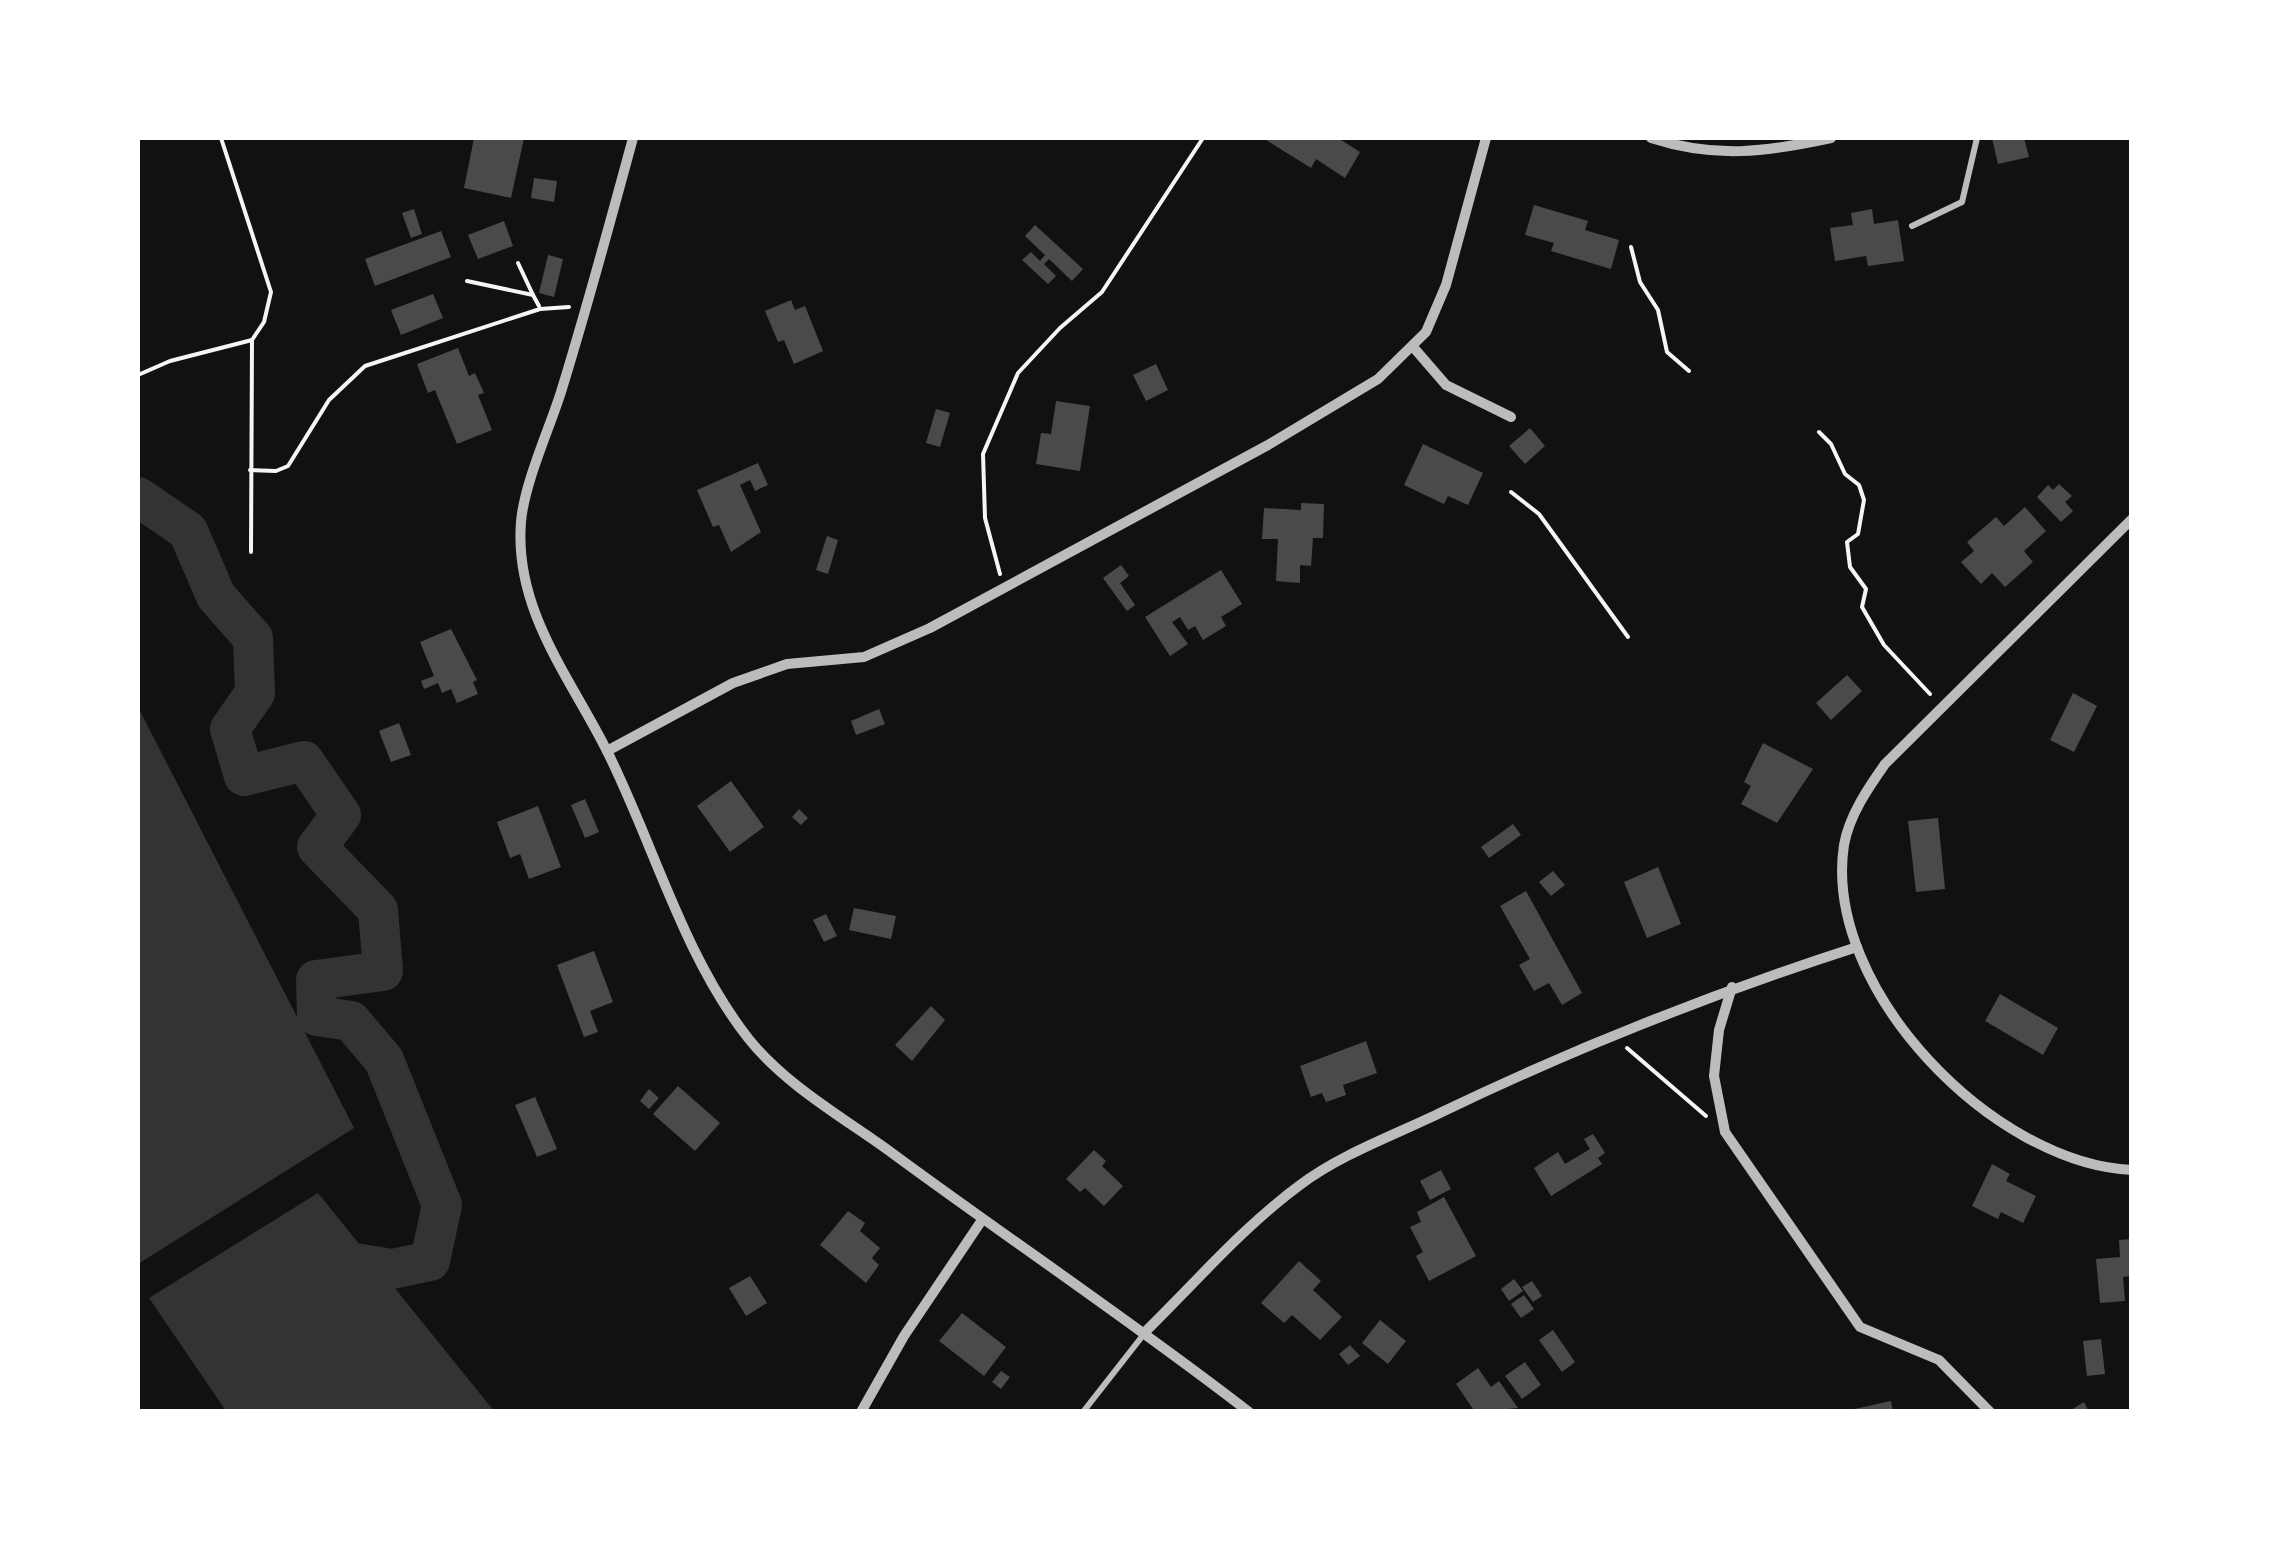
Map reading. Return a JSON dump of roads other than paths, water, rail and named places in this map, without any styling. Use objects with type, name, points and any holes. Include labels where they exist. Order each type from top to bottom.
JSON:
[{"type":"street","points":[[632,138],[588,306],[521,520],[522,553],[533,614],[607,751],[687,930],[727,1007],[749,1039],[772,1064],[982,1220],[1146,1332],[1249,1412]]},
{"type":"street","points":[[607,751],[733,683],[786,664],[864,657],[930,628],[1342,403],[1414,348],[1426,332],[1446,285],[1486,138]]},
{"type":"street","points":[[1651,138],[1694,152],[1734,153],[1831,138]]},
{"type":"street","points":[[1414,348],[1446,385],[1511,417]]},
{"type":"street","points":[[2132,519],[1885,764],[1862,798],[1844,845],[1846,896],[1857,947],[1885,1002],[1919,1051],[1993,1118],[2035,1142],[2132,1170]]},
{"type":"street","points":[[1146,1332],[1302,1183],[1540,1064],[1732,987],[1857,947]]},
{"type":"street","points":[[1732,987],[1719,1030],[1714,1076],[1725,1132],[1860,1328],[1939,1360],[1990,1412]]},
{"type":"street","points":[[861,1412],[904,1336],[982,1220]]},
{"type":"lane","points":[[1912,226],[1962,202],[1977,138]]},
{"type":"lane","points":[[1084,1412],[1146,1332]]},
{"type":"waterway","points":[[138,497],[188,531],[216,596],[253,638],[255,693],[230,729],[244,776],[304,761],[341,815],[317,847],[378,910],[383,971],[316,980],[317,1016],[351,1021],[384,1060],[442,1205],[430,1261],[392,1269],[355,1263],[338,1287]]}]
